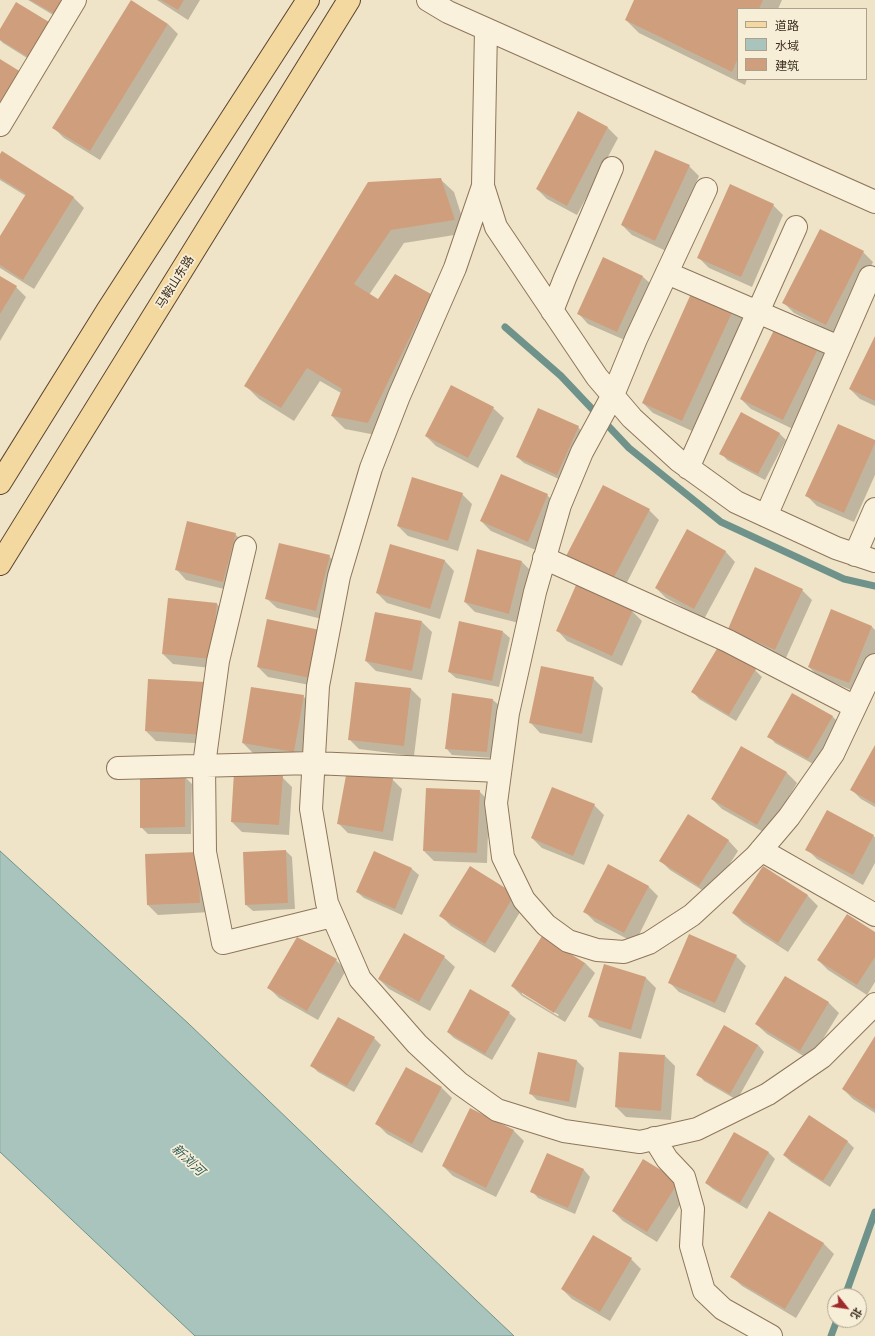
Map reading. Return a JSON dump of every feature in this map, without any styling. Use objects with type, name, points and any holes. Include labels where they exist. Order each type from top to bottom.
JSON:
[{"type":"main road","points":[[0,483],[107,311],[308,0]]},
{"type":"main road","name":"马鞍山东路","points":[[0,564],[349,0]]},
{"type":"street","points":[[0,125],[75,0]]},
{"type":"street","points":[[428,0],[448,12],[875,202]]},
{"type":"street","points":[[486,28],[483,186],[455,268],[399,396],[371,468],[339,576],[318,686],[311,809],[327,904],[360,979],[416,1044],[459,1083],[497,1110],[564,1131],[640,1142],[697,1129],[768,1094],[822,1057],[875,1004]]},
{"type":"street","points":[[552,311],[612,168]]},
{"type":"street","points":[[483,186],[496,227],[611,400],[678,460],[736,502],[836,548],[865,558],[875,509]]},
{"type":"street","points":[[706,189],[636,339],[611,400],[582,452],[560,505],[534,592],[508,713],[496,803],[503,858],[524,900],[546,925],[568,941],[597,950],[624,952],[650,943],[692,915],[761,850],[789,817],[833,754],[875,665]]},
{"type":"street","points":[[688,468],[796,227]]},
{"type":"street","points":[[667,273],[839,347]]},
{"type":"street","points":[[766,516],[870,277]]},
{"type":"street","points":[[245,547],[218,662],[204,766],[205,852],[223,943],[332,916]]},
{"type":"street","points":[[544,558],[728,641],[855,708]]},
{"type":"street","points":[[118,768],[314,763],[500,771]]},
{"type":"street","points":[[761,850],[875,915]]},
{"type":"street","points":[[654,1138],[667,1159],[684,1177],[693,1209],[691,1246],[704,1291],[723,1310],[771,1336]]},
{"type":"water","name":"新浏河","points":[[0,851],[189,1024],[514,1336],[195,1336],[0,1152]]},
{"type":"building","points":[[30,0],[64,0],[56,15]]},
{"type":"building","points":[[131,0],[168,24],[90,151],[52,128]]},
{"type":"building","points":[[161,0],[184,0],[178,10]]},
{"type":"building","points":[[634,0],[763,0],[759,8],[737,8],[737,60],[732,72],[625,20]]},
{"type":"building","points":[[16,2],[49,22],[28,57],[0,40],[0,29]]},
{"type":"building","points":[[0,59],[21,72],[0,107]]},
{"type":"building","points":[[578,111],[608,127],[567,206],[536,189]]},
{"type":"building","points":[[655,150],[690,165],[655,241],[621,225]]},
{"type":"building","points":[[2,151],[74,197],[23,280],[0,265],[0,236],[26,194],[0,178],[0,154]]},
{"type":"building","points":[[441,178],[455,220],[391,230],[354,284],[378,299],[395,274],[431,294],[368,423],[331,416],[342,389],[307,368],[281,408],[244,386],[368,182]]},
{"type":"building","points":[[730,184],[774,204],[741,277],[697,258]]},
{"type":"building","points":[[820,229],[864,251],[826,325],[782,303]]},
{"type":"building","points":[[603,257],[643,276],[617,332],[577,314]]},
{"type":"building","points":[[0,276],[17,286],[0,314]]},
{"type":"building","points":[[694,287],[735,306],[682,421],[642,403]]},
{"type":"building","points":[[776,326],[819,347],[783,420],[740,399]]},
{"type":"building","points":[[875,336],[875,401],[849,389]]},
{"type":"building","points":[[451,385],[494,407],[468,458],[425,436]]},
{"type":"building","points":[[538,408],[579,426],[557,475],[516,457]]},
{"type":"building","points":[[741,412],[780,433],[758,474],[719,454]]},
{"type":"building","points":[[838,424],[875,440],[844,513],[805,496]]},
{"type":"building","points":[[501,474],[548,494],[528,542],[480,521]]},
{"type":"building","points":[[412,477],[463,493],[448,541],[397,526]]},
{"type":"building","points":[[603,485],[650,509],[611,583],[565,558]]},
{"type":"building","points":[[187,521],[236,533],[223,582],[175,570]]},
{"type":"building","points":[[687,529],[726,551],[694,609],[655,588]]},
{"type":"building","points":[[279,543],[330,555],[316,611],[265,599]]},
{"type":"building","points":[[390,544],[445,560],[430,609],[376,593]]},
{"type":"building","points":[[477,549],[522,561],[509,614],[464,602]]},
{"type":"building","points":[[755,567],[803,589],[775,650],[728,629]]},
{"type":"building","points":[[576,585],[633,610],[612,656],[556,631]]},
{"type":"building","points":[[168,598],[217,603],[211,659],[162,654]]},
{"type":"building","points":[[831,609],[872,626],[849,683],[808,667]]},
{"type":"building","points":[[375,612],[422,621],[412,671],[365,661]]},
{"type":"building","points":[[267,619],[320,630],[310,678],[257,667]]},
{"type":"building","points":[[459,621],[503,631],[492,681],[448,672]]},
{"type":"building","points":[[718,647],[756,669],[729,715],[691,692]]},
{"type":"building","points":[[541,666],[594,677],[582,734],[529,723]]},
{"type":"building","points":[[148,679],[206,682],[203,735],[145,731]]},
{"type":"building","points":[[355,682],[411,688],[404,746],[348,740]]},
{"type":"building","points":[[251,687],[304,695],[294,752],[242,743]]},
{"type":"building","points":[[452,693],[493,699],[487,752],[445,749]]},
{"type":"building","points":[[792,693],[833,716],[808,759],[767,737]]},
{"type":"building","points":[[875,745],[875,804],[850,790]]},
{"type":"building","points":[[741,746],[787,772],[757,825],[711,799]]},
{"type":"building","points":[[347,770],[393,778],[383,832],[337,824]]},
{"type":"building","points":[[234,772],[283,776],[279,825],[231,822]]},
{"type":"building","points":[[140,776],[185,776],[185,827],[140,828]]},
{"type":"building","points":[[552,787],[595,804],[573,856],[531,838]]},
{"type":"building","points":[[426,788],[480,790],[477,853],[423,851]]},
{"type":"building","points":[[827,810],[874,835],[853,875],[805,850]]},
{"type":"building","points":[[688,814],[729,840],[699,886],[659,861]]},
{"type":"building","points":[[286,850],[288,903],[245,905],[243,852]]},
{"type":"building","points":[[374,851],[412,868],[395,909],[356,892]]},
{"type":"building","points":[[198,852],[200,903],[147,905],[145,854]]},
{"type":"building","points":[[608,864],[649,886],[624,933],[583,912]]},
{"type":"building","points":[[470,866],[515,894],[485,944],[439,916]]},
{"type":"building","points":[[763,866],[808,895],[778,943],[732,913]]},
{"type":"building","points":[[847,914],[875,932],[875,957],[857,985],[817,960]]},
{"type":"building","points":[[404,933],[445,956],[419,1002],[378,979]]},
{"type":"building","points":[[689,934],[737,955],[715,1003],[668,983]]},
{"type":"building","points":[[542,936],[585,963],[554,1013],[511,986]]},
{"type":"building","points":[[297,937],[337,959],[307,1011],[267,988]]},
{"type":"building","points":[[604,964],[646,977],[631,1030],[588,1017]]},
{"type":"building","points":[[785,976],[829,1002],[800,1051],[755,1024]]},
{"type":"building","points":[[470,989],[510,1012],[485,1054],[447,1032]]},
{"type":"building","points":[[338,1017],[375,1037],[347,1086],[310,1066]]},
{"type":"building","points":[[724,1025],[758,1045],[730,1094],[696,1075]]},
{"type":"building","points":[[875,1036],[875,1110],[842,1089]]},
{"type":"building","points":[[538,1052],[577,1060],[569,1102],[529,1094]]},
{"type":"building","points":[[619,1052],[665,1055],[661,1111],[615,1107]]},
{"type":"building","points":[[406,1067],[442,1087],[412,1144],[375,1124]]},
{"type":"building","points":[[470,1108],[514,1130],[486,1188],[442,1166]]},
{"type":"building","points":[[809,1115],[848,1141],[823,1181],[783,1155]]},
{"type":"building","points":[[734,1132],[769,1152],[740,1203],[705,1183]]},
{"type":"building","points":[[547,1153],[584,1169],[568,1208],[530,1192]]},
{"type":"building","points":[[643,1159],[679,1181],[647,1232],[612,1211]]},
{"type":"building","points":[[769,1211],[824,1243],[785,1309],[730,1277]]},
{"type":"building","points":[[593,1235],[632,1258],[600,1312],[561,1289]]},
{"type":"waterway","points":[[505,327],[561,376],[629,448],[721,522],[844,579],[875,586]]},
{"type":"waterway","points":[[848,1288],[875,1212]]},
{"type":"waterway","points":[[831,1336],[834,1328]]}]
